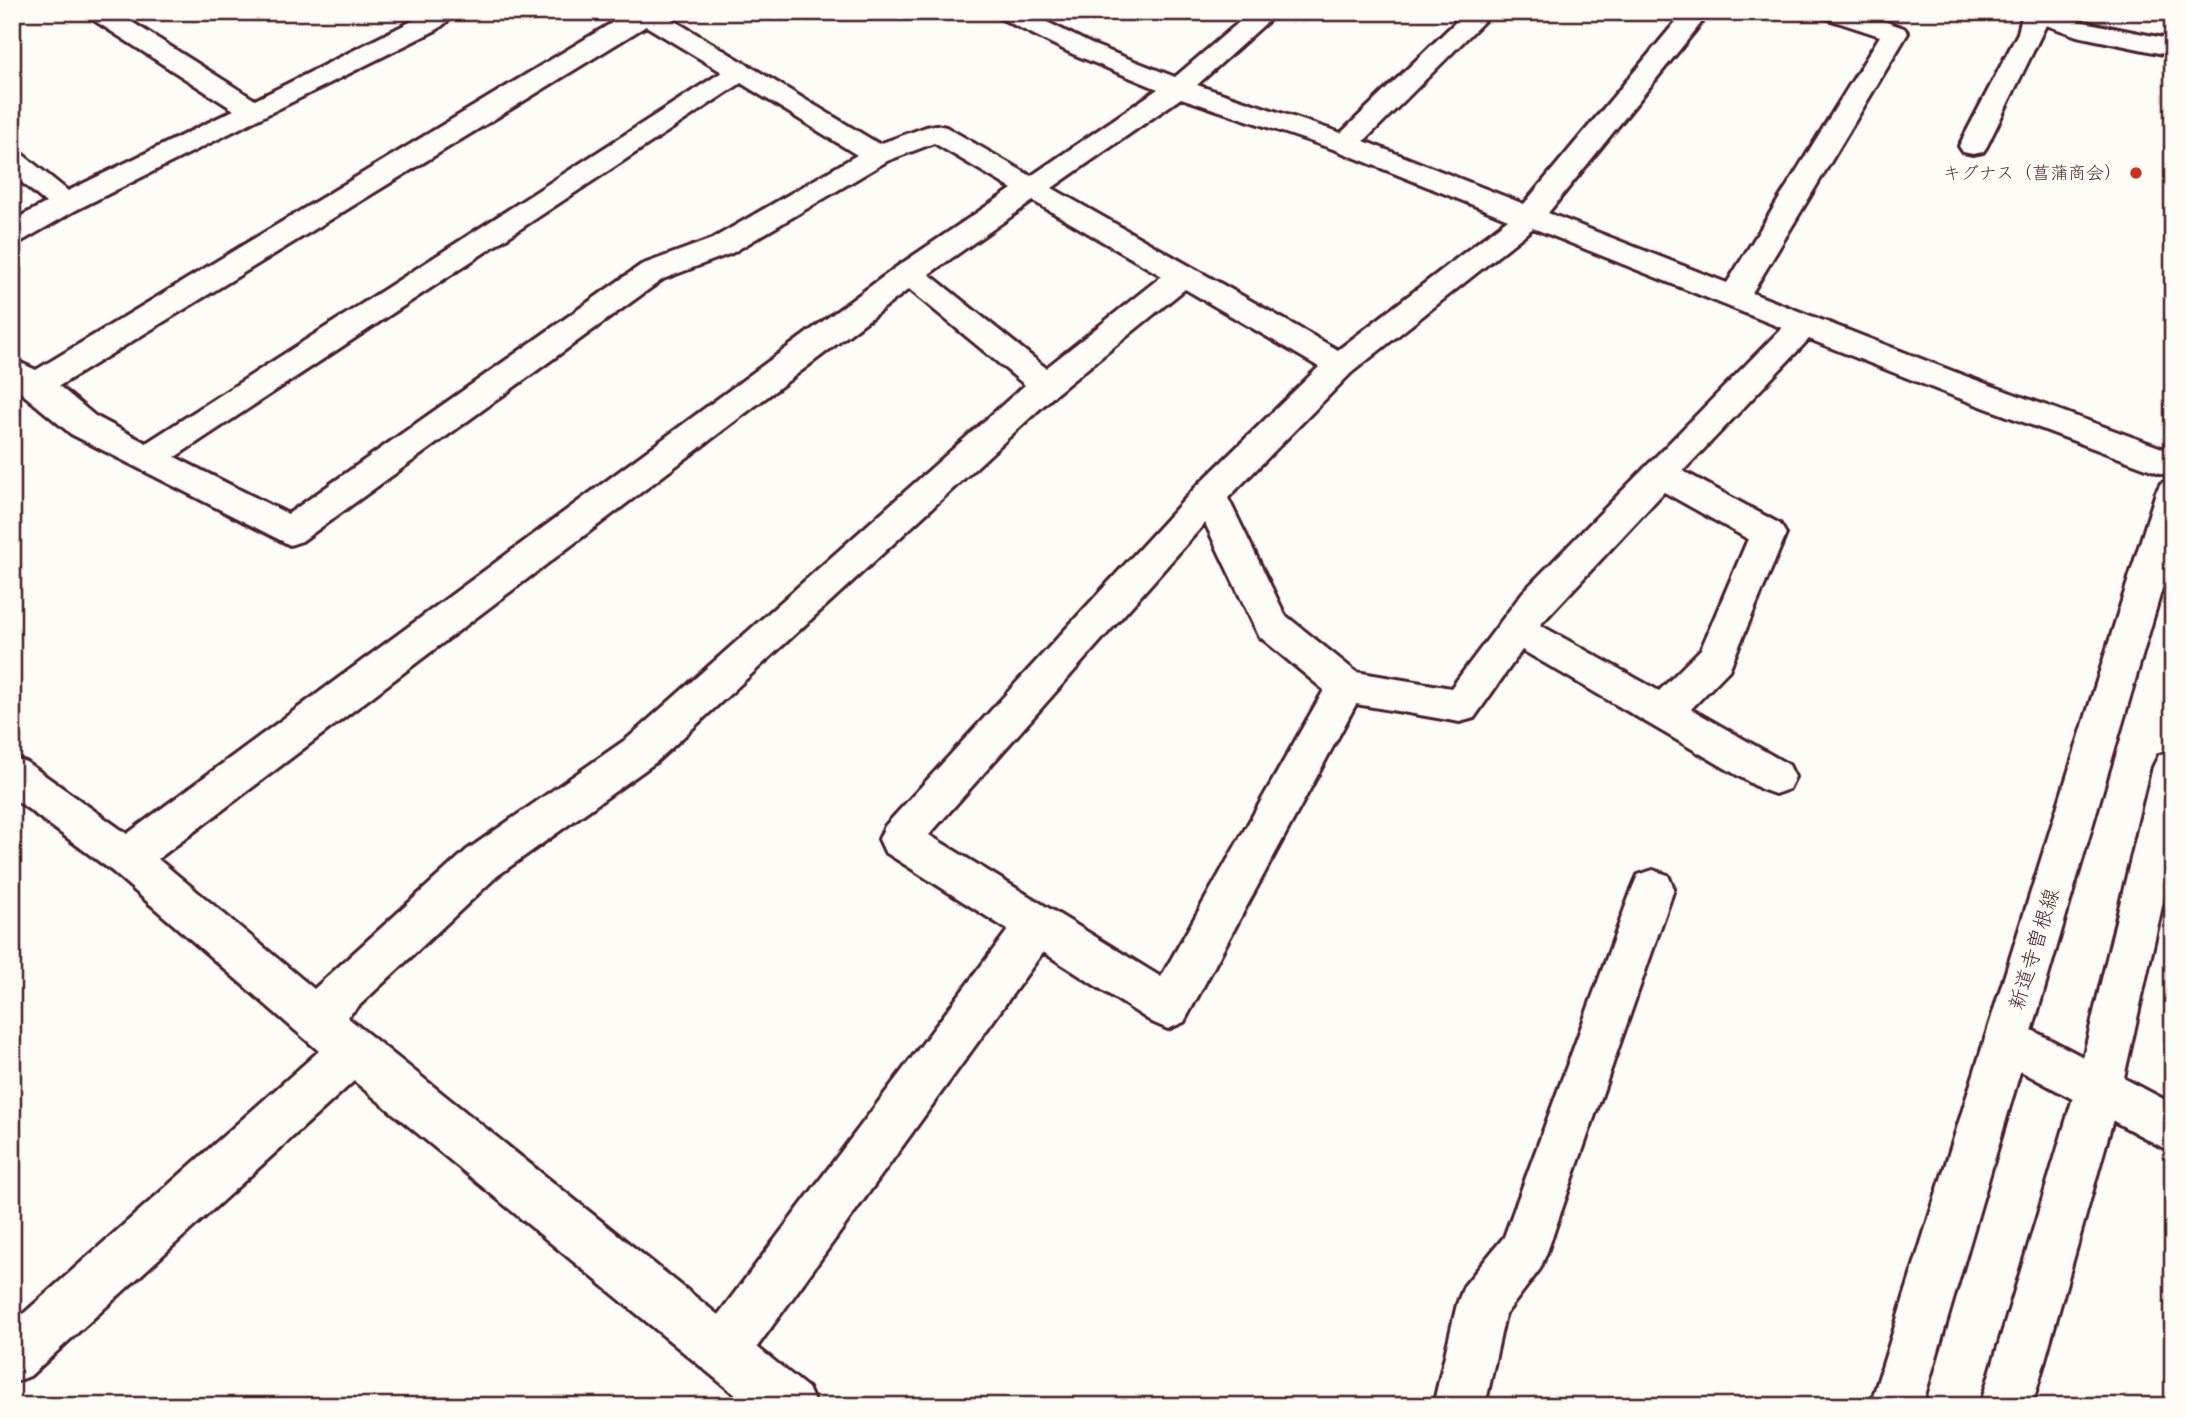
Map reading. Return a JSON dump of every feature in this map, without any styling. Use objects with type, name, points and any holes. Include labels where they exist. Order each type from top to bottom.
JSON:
[{"type":"street","points":[[98,12],[253,110]]},
{"type":"street","points":[[403,12],[438,18]]},
{"type":"street","points":[[1007,12],[1082,49],[1178,88],[1346,144],[1804,325],[2173,465]]},
{"type":"street","points":[[127,858],[909,273],[1178,88],[1266,12]]},
{"type":"street","points":[[1346,144],[1481,12]]},
{"type":"street","points":[[1346,686],[1168,1007],[899,839],[1209,495],[1340,365],[1530,216],[1698,12]]},
{"type":"street","points":[[1734,297],[1895,33],[1831,12]]},
{"type":"street","points":[[1973,146],[2031,33],[2035,12],[2077,28],[2173,48]]},
{"type":"street","points":[[877,155],[644,13],[24,378],[83,425],[290,531],[652,272],[722,246],[877,155],[936,133],[1340,365]]},
{"type":"street","points":[[12,234],[65,204],[438,18]]},
{"type":"street","points":[[148,458],[740,72]]},
{"type":"street","points":[[12,160],[65,204]]},
{"type":"street","points":[[909,273],[1046,385]]},
{"type":"street","points":[[313,1017],[482,863],[642,750],[1046,385],[1183,275]]},
{"type":"street","points":[[1209,495],[1272,625],[1346,686],[1460,706],[1536,602],[1804,325]]},
{"type":"street","points":[[1660,474],[1768,534],[1716,659],[1663,712]]},
{"type":"street","name":"新道寺曽根線","points":[[1896,1406],[2173,492]]},
{"type":"street","points":[[1516,629],[1775,776]]},
{"type":"street","points":[[2006,1406],[2098,1091],[2165,825],[2173,767]]},
{"type":"street","points":[[12,774],[127,858],[353,1051],[790,1406]]},
{"type":"street","points":[[1459,1406],[1482,1304],[1523,1252],[1653,889]]},
{"type":"street","points":[[723,1351],[1038,925]]},
{"type":"street","points":[[2007,1039],[2173,1130]]},
{"type":"street","points":[[12,1359],[353,1051]]},
{"type":"place","name":"キグナス（菖蒲商会）","points":[[2136,173]]}]
